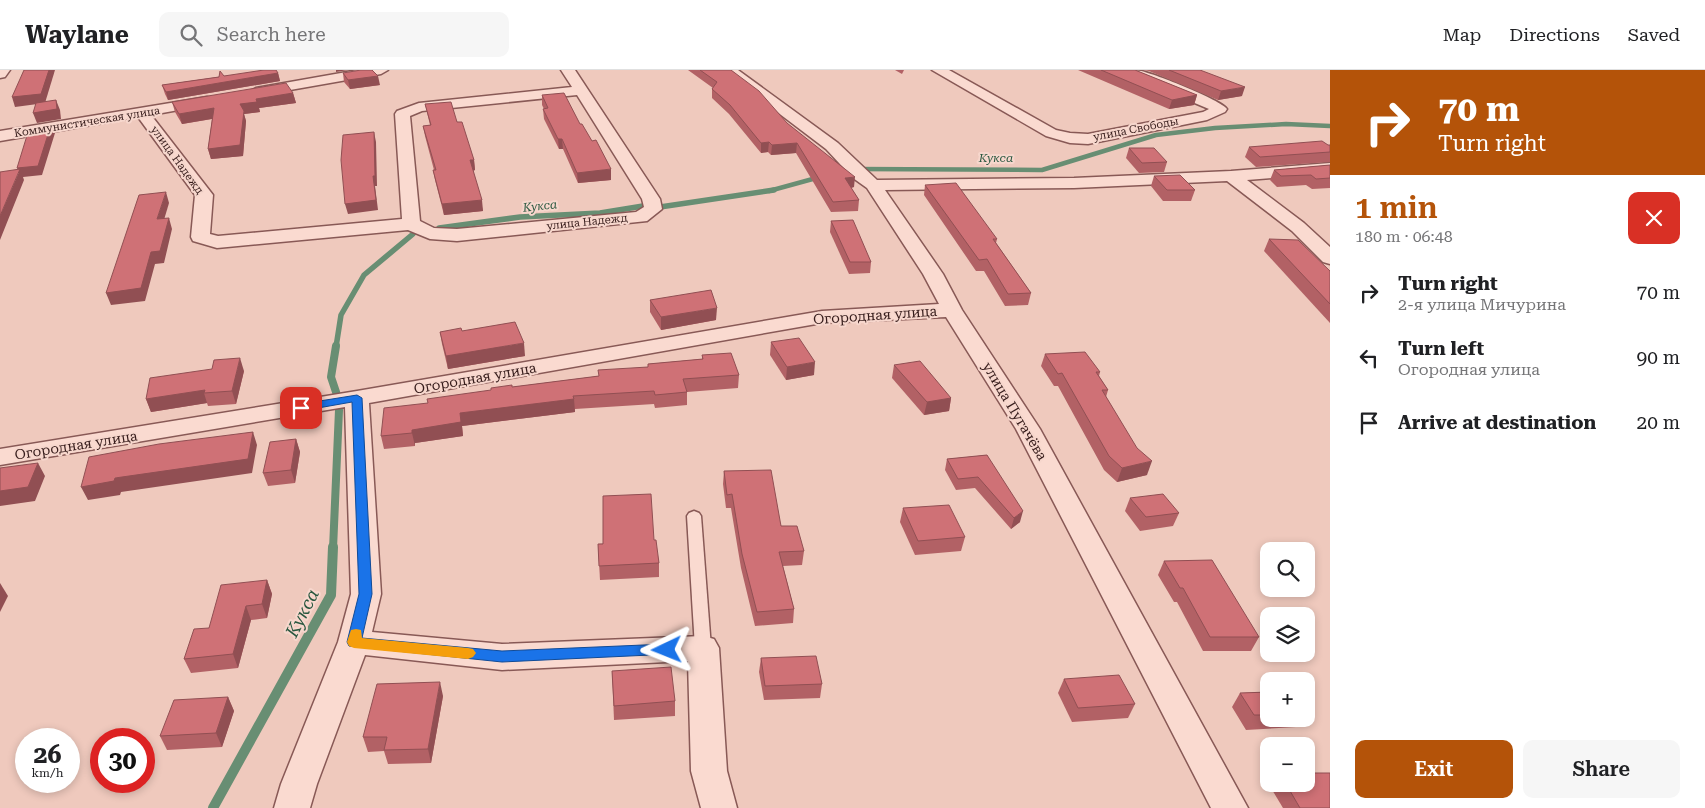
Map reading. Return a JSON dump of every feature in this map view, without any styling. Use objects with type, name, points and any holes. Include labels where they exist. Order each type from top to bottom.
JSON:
[{"type":"street","points":[[0,74],[2,70]]},
{"type":"street","points":[[238,96],[381,70]]},
{"type":"street","name":"улица Надежд","points":[[142,113],[204,195],[200,237],[218,242],[411,224],[430,232],[457,235],[640,217],[652,209],[651,199],[568,70]]},
{"type":"street","name":"улица Пугачёва","points":[[729,70],[832,146],[861,175],[933,274],[952,310],[1028,429],[1230,808]]},
{"type":"street","name":"улица Свободы","points":[[939,70],[1051,133],[1070,138],[1088,139],[1207,116],[1220,109],[1128,70]]},
{"type":"street","points":[[411,224],[402,114],[419,107],[580,90]]},
{"type":"street","name":"Коммунистическая улица","points":[[0,136],[219,99]]},
{"type":"street","points":[[861,175],[1074,183],[1230,176],[1330,168]]},
{"type":"street","points":[[1230,176],[1298,227],[1330,258]]},
{"type":"street","name":"Огородная улица","points":[[0,457],[357,398],[822,317],[875,312],[952,310]]},
{"type":"street","points":[[292,808],[299,784],[354,642],[366,594],[357,398]]},
{"type":"street","points":[[354,642],[502,656],[704,648],[709,771],[719,808]]},
{"type":"lane","points":[[694,516],[704,648]]},
{"type":"building","points":[[24,70],[49,70],[41,94],[12,97]]},
{"type":"building","points":[[276,70],[278,73],[166,92],[162,85],[219,77],[220,71],[224,76]]},
{"type":"building","points":[[372,70],[378,76],[348,80],[343,73]]},
{"type":"building","points":[[700,70],[731,70],[759,91],[787,123],[855,177],[845,178],[859,200],[833,202],[797,143],[772,145],[769,142],[761,143],[730,105],[712,89],[717,82]]},
{"type":"building","points":[[1101,70],[1135,70],[1197,95],[1172,100]]},
{"type":"building","points":[[1169,70],[1200,70],[1245,87],[1221,91]]},
{"type":"building","points":[[286,83],[293,93],[256,99],[257,102],[240,104],[244,111],[240,145],[208,149],[214,108],[179,114],[172,102]]},
{"type":"building","points":[[564,93],[580,124],[582,124],[592,141],[596,140],[611,169],[577,173],[562,139],[558,139],[543,109],[548,108],[542,95]]},
{"type":"building","points":[[56,100],[57,109],[33,113],[36,103]]},
{"type":"building","points":[[451,102],[457,122],[462,122],[474,160],[470,160],[482,200],[442,204],[433,170],[436,170],[423,126],[431,125],[425,104]]},
{"type":"building","points":[[51,125],[38,166],[17,168],[29,129]]},
{"type":"building","points":[[374,132],[375,176],[373,176],[376,200],[345,204],[341,160],[343,135]]},
{"type":"building","points":[[1322,141],[1330,145],[1330,152],[1260,157],[1249,147]]},
{"type":"building","points":[[1129,148],[1154,148],[1167,162],[1142,163]]},
{"type":"building","points":[[1330,165],[1330,178],[1316,179],[1311,175],[1281,176],[1274,170]]},
{"type":"building","points":[[20,169],[0,216],[0,172]]},
{"type":"building","points":[[1180,175],[1195,190],[1167,190],[1154,176]]},
{"type":"building","points":[[956,183],[997,239],[993,239],[1031,293],[1008,294],[987,259],[979,260],[925,185]]},
{"type":"building","points":[[166,192],[157,219],[169,218],[160,251],[151,252],[141,288],[106,293],[139,195]]},
{"type":"building","points":[[853,220],[871,262],[850,262],[831,221]]},
{"type":"building","points":[[1269,239],[1298,240],[1330,271],[1330,304]]},
{"type":"building","points":[[711,290],[717,308],[661,317],[650,300]]},
{"type":"building","points":[[515,322],[524,343],[446,356],[440,332],[461,328],[462,331]]},
{"type":"building","points":[[799,338],[815,362],[787,367],[771,342]]},
{"type":"building","points":[[1085,352],[1100,372],[1096,372],[1108,390],[1102,390],[1137,448],[1152,461],[1122,468],[1109,456],[1062,373],[1058,374],[1045,354]]},
{"type":"building","points":[[731,353],[739,375],[683,379],[687,392],[655,395],[654,391],[573,396],[574,399],[460,413],[461,422],[412,430],[412,433],[381,436],[384,408],[428,403],[427,399],[491,390],[491,388],[599,376],[598,370],[648,367],[648,364],[703,359],[702,355]]},
{"type":"building","points":[[240,358],[232,391],[204,393],[205,390],[146,399],[150,378],[212,369],[214,360]]},
{"type":"building","points":[[920,361],[951,398],[927,402],[894,365]]},
{"type":"building","points":[[253,432],[248,459],[115,478],[114,481],[81,487],[89,457],[159,444]]},
{"type":"building","points":[[296,439],[291,470],[263,473],[270,442]]},
{"type":"building","points":[[987,455],[1023,511],[1014,518],[978,477],[958,479],[947,459]]},
{"type":"building","points":[[38,463],[28,487],[0,491],[0,468]]},
{"type":"building","points":[[771,470],[781,526],[797,526],[804,551],[779,552],[794,609],[757,612],[742,554],[732,494],[727,495],[724,471]]},
{"type":"building","points":[[651,494],[654,540],[656,540],[659,563],[599,566],[598,544],[603,544],[603,496]]},
{"type":"building","points":[[1163,494],[1179,513],[1146,517],[1130,498]]},
{"type":"building","points":[[949,505],[965,537],[918,541],[903,508]]},
{"type":"building","points":[[1212,560],[1259,637],[1210,637],[1183,588],[1180,588],[1164,561]]},
{"type":"building","points":[[267,580],[262,604],[246,606],[233,654],[184,659],[194,629],[209,628],[221,585]]},
{"type":"building","points":[[816,656],[822,684],[765,686],[761,658]]},
{"type":"building","points":[[671,667],[675,701],[614,706],[612,671]]},
{"type":"building","points":[[1119,675],[1135,704],[1078,708],[1064,679]]},
{"type":"building","points":[[440,682],[428,749],[384,750],[387,737],[363,737],[377,684]]},
{"type":"building","points":[[1260,692],[1260,715],[1254,715],[1240,693]]},
{"type":"building","points":[[228,697],[216,733],[160,736],[174,700]]},
{"type":"building","points":[[1315,773],[1330,773],[1330,808],[1300,808],[1291,792],[1315,792]]},
{"type":"waterway","name":"Кукса","points":[[855,169],[1042,170],[1156,135],[1215,128],[1286,124],[1330,126]]},
{"type":"waterway","name":"Кукса","points":[[771,190],[820,177]]},
{"type":"waterway","name":"Кукса","points":[[660,207],[771,190]]},
{"type":"waterway","name":"Кукса","points":[[439,228],[520,217],[600,213],[643,206]]},
{"type":"waterway","name":"Кукса","points":[[336,347],[341,315],[364,275],[413,234]]},
{"type":"waterway","name":"Кукса","points":[[336,346],[331,377],[338,398]]},
{"type":"waterway","name":"Кукса","points":[[333,549],[339,410]]},
{"type":"waterway","name":"Кукса","points":[[213,808],[331,595],[333,547]]},
{"type":"slow traffic","points":[[356,634],[354,642],[468,653]]},
{"type":"route","points":[[301,408],[357,398],[366,594],[354,642],[502,656],[667,650]]}]
